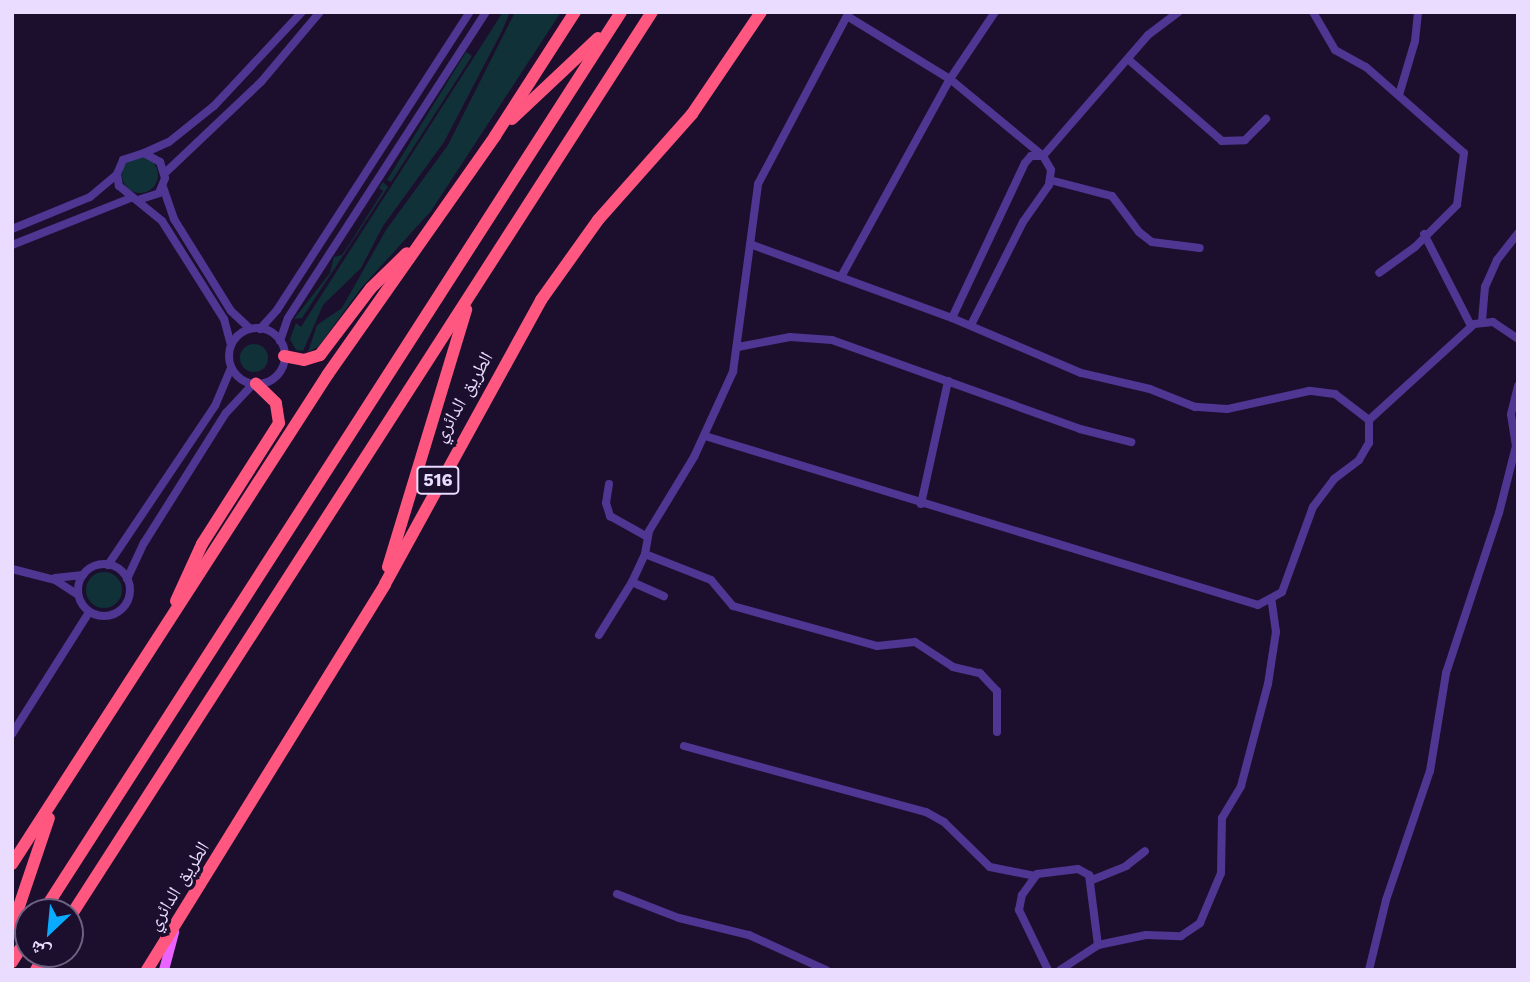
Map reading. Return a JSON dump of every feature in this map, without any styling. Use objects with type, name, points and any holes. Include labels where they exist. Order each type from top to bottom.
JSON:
[{"type":"highway","points":[[12,864],[331,368],[495,136],[575,12]]},
{"type":"highway","points":[[52,898],[621,12]]},
{"type":"highway","name":"516","points":[[82,898],[652,12]]},
{"type":"highway","name":"الطريق الدائري","points":[[147,970],[385,584],[481,403],[559,272],[605,211],[692,114],[761,12]]},
{"type":"highway","points":[[495,136],[612,26]]},
{"type":"highway","points":[[284,356],[304,360],[320,355],[381,275],[416,247]]},
{"type":"highway","name":"516","points":[[385,584],[447,364],[474,286]]},
{"type":"highway","points":[[170,620],[194,559],[279,423],[276,403],[254,384]]},
{"type":"highway","points":[[12,927],[58,795]]},
{"type":"main road","points":[[164,970],[174,929]]},
{"type":"street","points":[[280,341],[255,329],[231,311],[167,206],[163,187],[165,173],[261,82],[320,12]]},
{"type":"street","points":[[231,345],[255,329],[282,303],[470,12]]},
{"type":"street","points":[[127,579],[140,549],[226,413],[254,384],[276,376],[284,356],[280,341],[288,318],[486,12]]},
{"type":"street","points":[[841,277],[950,79],[995,12]]},
{"type":"street","points":[[952,318],[1025,163],[1031,156],[1042,156],[1129,60],[1154,28],[1179,12]]},
{"type":"street","points":[[1313,12],[1335,50],[1362,64],[1464,156],[1459,202],[1380,273]]},
{"type":"street","points":[[1399,95],[1415,41],[1418,12]]},
{"type":"street","points":[[12,229],[90,197],[117,174],[123,160],[169,142],[214,106],[297,14]]},
{"type":"street","points":[[599,635],[632,582],[645,554],[646,536],[705,436],[738,347],[739,309],[750,244],[751,215],[762,174],[848,14],[950,79],[1042,156],[1049,165],[1050,180],[1023,222],[971,326]]},
{"type":"street","points":[[1129,60],[1222,141],[1245,140],[1266,119]]},
{"type":"street","points":[[144,153],[156,158],[165,173]]},
{"type":"street","points":[[108,565],[215,406],[232,368],[231,345],[224,319],[180,247],[156,214],[122,191],[117,174]]},
{"type":"street","points":[[1050,180],[1112,195],[1139,232],[1152,242],[1200,248]]},
{"type":"street","points":[[12,245],[135,199],[153,197],[163,187]]},
{"type":"street","points":[[1482,321],[1485,287],[1497,260],[1518,233]]},
{"type":"street","points":[[1424,234],[1471,326]]},
{"type":"street","points":[[750,244],[952,318],[1081,373],[1150,389],[1195,407],[1227,409],[1316,391],[1347,400],[1368,420]]},
{"type":"street","points":[[705,436],[1249,604],[1272,602],[1284,588],[1317,499],[1365,452],[1368,420],[1471,326],[1482,321],[1493,322],[1518,339]]},
{"type":"street","points":[[738,347],[781,337],[820,338],[1080,429],[1131,442]]},
{"type":"street","points":[[232,368],[254,384]]},
{"type":"street","points":[[920,504],[948,381]]},
{"type":"street","points":[[1369,970],[1386,900],[1430,771],[1446,673],[1502,502],[1516,446],[1511,414],[1518,386]]},
{"type":"street","points":[[609,484],[606,503],[610,516],[646,536]]},
{"type":"street","points":[[645,554],[711,580],[733,606],[877,646],[915,642],[953,667],[980,673],[997,691],[997,732]]},
{"type":"street","points":[[12,569],[49,578],[78,595],[89,611],[107,616],[124,607],[130,588],[127,579],[108,565],[94,566],[83,575],[49,578]]},
{"type":"street","points":[[78,595],[83,575]]},
{"type":"street","points":[[632,582],[664,596]]},
{"type":"street","points":[[1060,970],[1098,945],[1146,935],[1181,936],[1200,923],[1222,868],[1222,818],[1241,786],[1268,684],[1276,632],[1272,602]]},
{"type":"street","points":[[12,734],[89,611]]},
{"type":"street","points":[[684,746],[926,812],[944,822],[990,867],[1035,876],[1078,869],[1092,880],[1098,945]]},
{"type":"street","points":[[1092,880],[1126,866],[1145,851]]},
{"type":"street","points":[[1035,876],[1019,910],[1048,970]]},
{"type":"street","points":[[617,894],[694,922],[749,935],[826,970]]},
{"type":"green space","points":[[503,12],[510,12],[444,142],[383,226],[361,268],[323,305],[303,351],[296,350],[290,339],[296,323],[301,327]]},
{"type":"green space","points":[[515,12],[561,12],[431,211],[361,288],[318,347],[308,352],[317,325],[342,308],[386,230],[448,145]]},
{"type":"green space","points":[[466,52],[472,56],[391,182],[387,180]]},
{"type":"green space","points":[[140,157],[153,162],[158,175],[153,188],[140,193],[127,188],[122,175],[127,162]]},
{"type":"green space","points":[[383,182],[388,187],[302,318],[294,319],[330,273],[334,257],[342,255],[352,240],[383,191],[379,188]]},
{"type":"green space","points":[[254,344],[264,348],[268,358],[264,368],[254,372],[244,368],[240,358],[244,348]]},
{"type":"green space","points":[[104,572],[117,577],[122,590],[117,603],[104,608],[91,603],[86,590],[91,577]]}]
